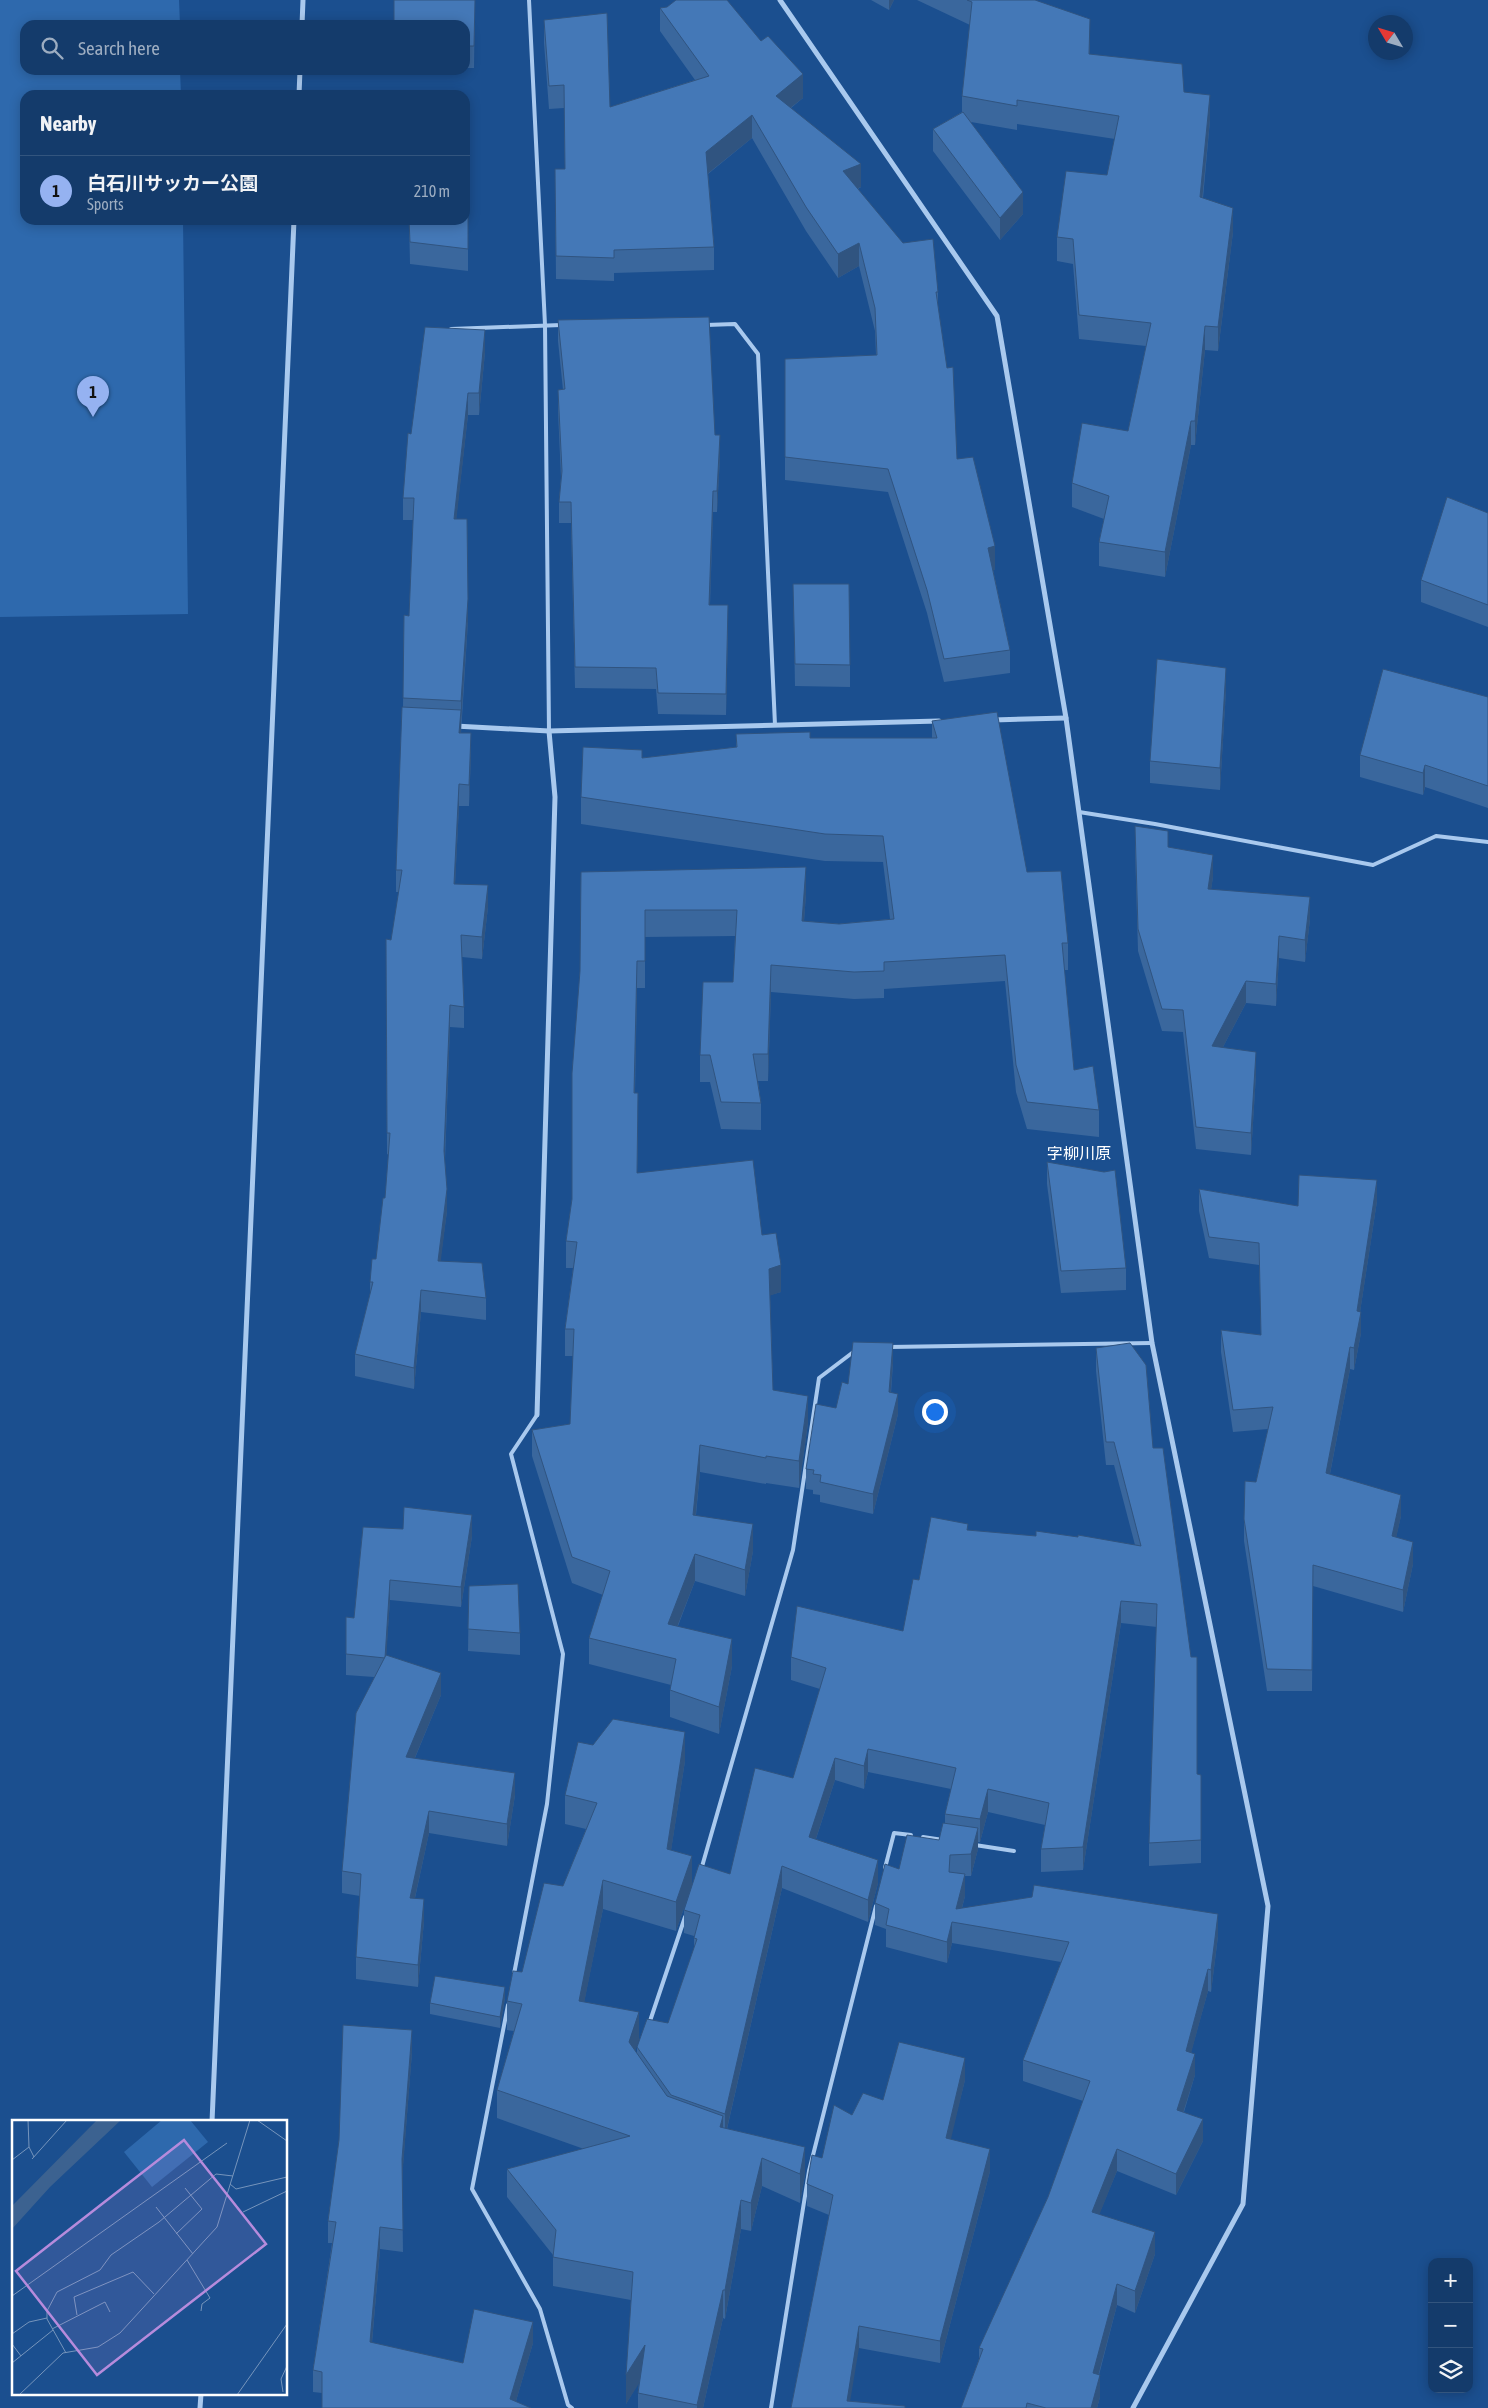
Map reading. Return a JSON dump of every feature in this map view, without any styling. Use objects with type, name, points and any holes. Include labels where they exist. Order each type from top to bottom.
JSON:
[{"type":"street","points":[[302,20],[303,0]]},
{"type":"street","points":[[780,0],[997,316],[1066,718],[1152,1343],[1268,1906],[1243,2204],[1133,2408]]},
{"type":"street","points":[[299,90],[300,75]]},
{"type":"street","points":[[212,2120],[294,225]]},
{"type":"street","points":[[988,720],[1066,718]]},
{"type":"street","points":[[445,726],[549,731],[950,721]]},
{"type":"street","points":[[537,1415],[555,797],[549,731]]},
{"type":"lane","points":[[529,0],[544,325],[549,731]]},
{"type":"lane","points":[[697,324],[735,324],[758,354],[775,725]]},
{"type":"lane","points":[[444,329],[564,325]]},
{"type":"lane","points":[[1079,812],[1155,824],[1373,865],[1436,836],[1488,842]]},
{"type":"lane","points":[[879,1347],[1152,1343]]},
{"type":"lane","points":[[698,1879],[793,1550],[819,1378],[859,1348]]},
{"type":"lane","points":[[513,1977],[547,1804],[563,1654],[511,1454],[537,1415]]},
{"type":"lane","points":[[884,1872],[894,1833],[950,1841]]},
{"type":"lane","points":[[968,1844],[1014,1851]]},
{"type":"lane","points":[[771,2408],[809,2171],[877,1900]]},
{"type":"lane","points":[[645,2033],[685,1915]]},
{"type":"lane","points":[[510,1996],[472,2189],[540,2309],[568,2405],[572,2408]]},
{"type":"lane","points":[[800,2167],[809,2171]]},
{"type":"shaded area","points":[[0,0],[179,0],[180,20],[20,20],[20,75],[180,75],[181,90],[20,90],[20,225],[183,225],[188,614],[0,617]]},
{"type":"building","points":[[394,0],[475,0],[474,46],[470,46],[470,20],[394,20]]},
{"type":"building","points":[[676,0],[727,0],[761,41],[768,36],[803,74],[776,96],[861,164],[843,171],[903,243],[933,239],[938,292],[936,292],[947,368],[953,367],[957,459],[973,457],[995,546],[988,548],[1010,650],[944,659],[927,590],[888,469],[785,457],[785,359],[877,355],[875,308],[859,243],[838,254],[806,207],[752,115],[706,152],[714,247],[614,250],[614,258],[556,256],[555,169],[565,169],[564,85],[549,86],[544,20],[607,13],[610,107],[709,76],[660,8],[667,7]]},
{"type":"building","points":[[967,0],[1035,0],[1090,19],[1089,54],[1182,64],[1184,92],[1210,95],[1200,197],[1233,208],[1218,327],[1205,326],[1195,421],[1191,421],[1165,552],[1099,542],[1109,496],[1072,483],[1082,423],[1128,431],[1151,323],[1079,315],[1073,239],[1057,237],[1066,171],[1107,175],[1119,116],[1017,100],[1017,106],[962,96],[972,2]]},
{"type":"building","points":[[963,112],[1023,192],[1000,218],[933,129]]},
{"type":"building","points":[[409,225],[468,225],[468,249],[410,242]]},
{"type":"building","points":[[709,317],[715,435],[720,435],[717,491],[713,491],[709,605],[728,605],[726,694],[658,693],[656,668],[575,667],[571,502],[559,502],[562,471],[558,390],[565,389],[558,320]]},
{"type":"building","points":[[425,327],[485,330],[479,393],[468,393],[454,519],[467,519],[468,599],[461,701],[403,698],[404,615],[409,616],[414,498],[403,498],[408,433],[411,434]]},
{"type":"building","points":[[1447,497],[1488,513],[1488,605],[1421,580]]},
{"type":"building","points":[[793,584],[849,584],[850,665],[795,664]]},
{"type":"building","points":[[1157,659],[1226,668],[1220,768],[1150,761]]},
{"type":"building","points":[[1383,669],[1488,697],[1488,786],[1425,765],[1423,773],[1360,755]]},
{"type":"building","points":[[402,707],[461,710],[459,733],[471,733],[469,785],[459,784],[454,884],[488,885],[482,937],[461,935],[464,1007],[450,1005],[444,1151],[447,1189],[438,1261],[482,1263],[486,1298],[421,1290],[414,1368],[355,1354],[373,1282],[370,1282],[372,1259],[376,1259],[383,1198],[385,1198],[390,1133],[387,1133],[386,939],[391,940],[402,870],[396,870]]},
{"type":"building","points":[[997,712],[1027,872],[1061,871],[1068,943],[1062,943],[1074,1070],[1093,1066],[1099,1110],[1027,1102],[1016,1065],[1005,955],[884,962],[884,971],[854,972],[771,965],[768,1054],[753,1054],[761,1103],[721,1102],[710,1055],[700,1055],[703,982],[733,982],[737,910],[645,910],[645,961],[637,961],[634,1093],[638,1093],[637,1173],[753,1160],[762,1235],[776,1233],[781,1265],[769,1269],[773,1390],[808,1396],[799,1461],[766,1456],[766,1458],[700,1445],[693,1515],[753,1524],[745,1570],[695,1554],[668,1624],[732,1639],[719,1707],[670,1690],[676,1659],[589,1638],[610,1571],[572,1557],[532,1430],[570,1424],[574,1329],[565,1329],[577,1242],[566,1241],[572,1199],[572,1073],[580,971],[581,872],[806,867],[802,921],[839,924],[894,919],[883,836],[825,834],[581,797],[583,747],[642,750],[642,758],[737,747],[736,734],[810,732],[810,738],[937,738],[932,721]]},
{"type":"building","points":[[1135,826],[1168,831],[1168,847],[1213,855],[1208,889],[1310,897],[1305,940],[1279,936],[1276,984],[1246,981],[1212,1046],[1256,1052],[1251,1133],[1196,1127],[1183,1010],[1162,1009],[1138,929]]},
{"type":"building","points":[[1047,1162],[1104,1172],[1115,1170],[1126,1268],[1061,1271]]},
{"type":"building","points":[[1299,1175],[1377,1180],[1357,1311],[1361,1312],[1354,1348],[1350,1347],[1326,1473],[1401,1495],[1392,1536],[1413,1542],[1403,1590],[1313,1565],[1312,1670],[1267,1669],[1244,1519],[1245,1481],[1256,1482],[1273,1407],[1233,1410],[1221,1330],[1261,1335],[1259,1243],[1209,1237],[1199,1189],[1298,1206]]},
{"type":"building","points":[[853,1342],[893,1343],[889,1392],[898,1394],[873,1494],[820,1482],[821,1475],[813,1474],[814,1470],[806,1469],[816,1404],[836,1408],[842,1382],[848,1384]]},
{"type":"building","points":[[1130,1343],[1146,1365],[1153,1448],[1163,1448],[1191,1657],[1197,1657],[1197,1774],[1201,1775],[1201,1840],[1149,1843],[1157,1604],[1121,1601],[1083,1847],[1041,1849],[1049,1803],[988,1789],[980,1819],[945,1814],[956,1768],[868,1749],[864,1766],[835,1758],[809,1837],[878,1860],[868,1900],[782,1866],[725,2114],[671,2095],[637,2047],[647,2019],[668,2023],[697,1939],[694,1938],[700,1915],[684,1910],[699,1864],[730,1874],[755,1768],[793,1778],[826,1668],[791,1657],[797,1606],[903,1631],[913,1579],[919,1580],[931,1517],[968,1524],[967,1530],[1036,1536],[1036,1531],[1078,1537],[1078,1535],[1141,1546],[1114,1442],[1106,1442],[1096,1348]]},
{"type":"building","points":[[404,1507],[472,1515],[461,1587],[390,1580],[385,1658],[346,1654],[346,1617],[354,1618],[363,1527],[403,1529]]},
{"type":"building","points":[[518,1584],[520,1633],[468,1629],[469,1586]]},
{"type":"building","points":[[386,1655],[441,1673],[406,1757],[515,1773],[507,1824],[429,1811],[410,1898],[424,1899],[418,1965],[356,1957],[361,1874],[342,1871],[356,1713]]},
{"type":"building","points":[[613,1719],[685,1732],[667,1849],[692,1856],[676,1902],[603,1880],[579,2001],[639,2012],[629,2042],[667,2096],[723,2116],[720,2127],[805,2147],[800,2174],[762,2158],[751,2203],[741,2200],[725,2290],[723,2290],[697,2405],[638,2393],[645,2345],[626,2375],[633,2272],[553,2257],[556,2230],[507,2169],[630,2136],[497,2090],[522,2004],[507,2001],[513,1971],[522,1972],[544,1883],[563,1886],[597,1803],[565,1795],[578,1742],[593,1745]]},
{"type":"building","points":[[943,1823],[978,1828],[971,1854],[950,1855],[949,1872],[965,1874],[956,1909],[1032,1897],[1034,1885],[1218,1914],[1211,1970],[1208,1969],[1186,2051],[1195,2054],[1177,2110],[1203,2119],[1176,2174],[1117,2149],[1092,2212],[1155,2232],[1135,2291],[1117,2284],[1093,2373],[1100,2375],[1091,2408],[1046,2408],[1027,2403],[1026,2408],[961,2408],[983,2349],[979,2348],[1048,2197],[1090,2081],[1023,2060],[1069,1942],[952,1922],[947,1942],[886,1925],[889,1909],[875,1903],[885,1864],[899,1869],[907,1835],[939,1840]]},
{"type":"building","points":[[435,1976],[505,1987],[500,2017],[430,2003]]},
{"type":"building","points":[[343,2025],[412,2030],[402,2159],[403,2230],[380,2227],[370,2342],[463,2363],[474,2309],[533,2322],[510,2399],[531,2408],[322,2408],[322,2372],[313,2370],[336,2222],[328,2221],[339,2140]]},
{"type":"building","points":[[899,2042],[965,2058],[946,2138],[990,2149],[940,2341],[859,2326],[847,2401],[905,2406],[905,2408],[791,2408],[833,2195],[807,2184],[812,2155],[822,2158],[834,2105],[852,2115],[863,2093],[883,2100]]},
{"type":"place","name":"白石川サッカー公園","points":[[93,417]]},
{"type":"district","name":"字柳川原","points":[[1079,1153]]}]
